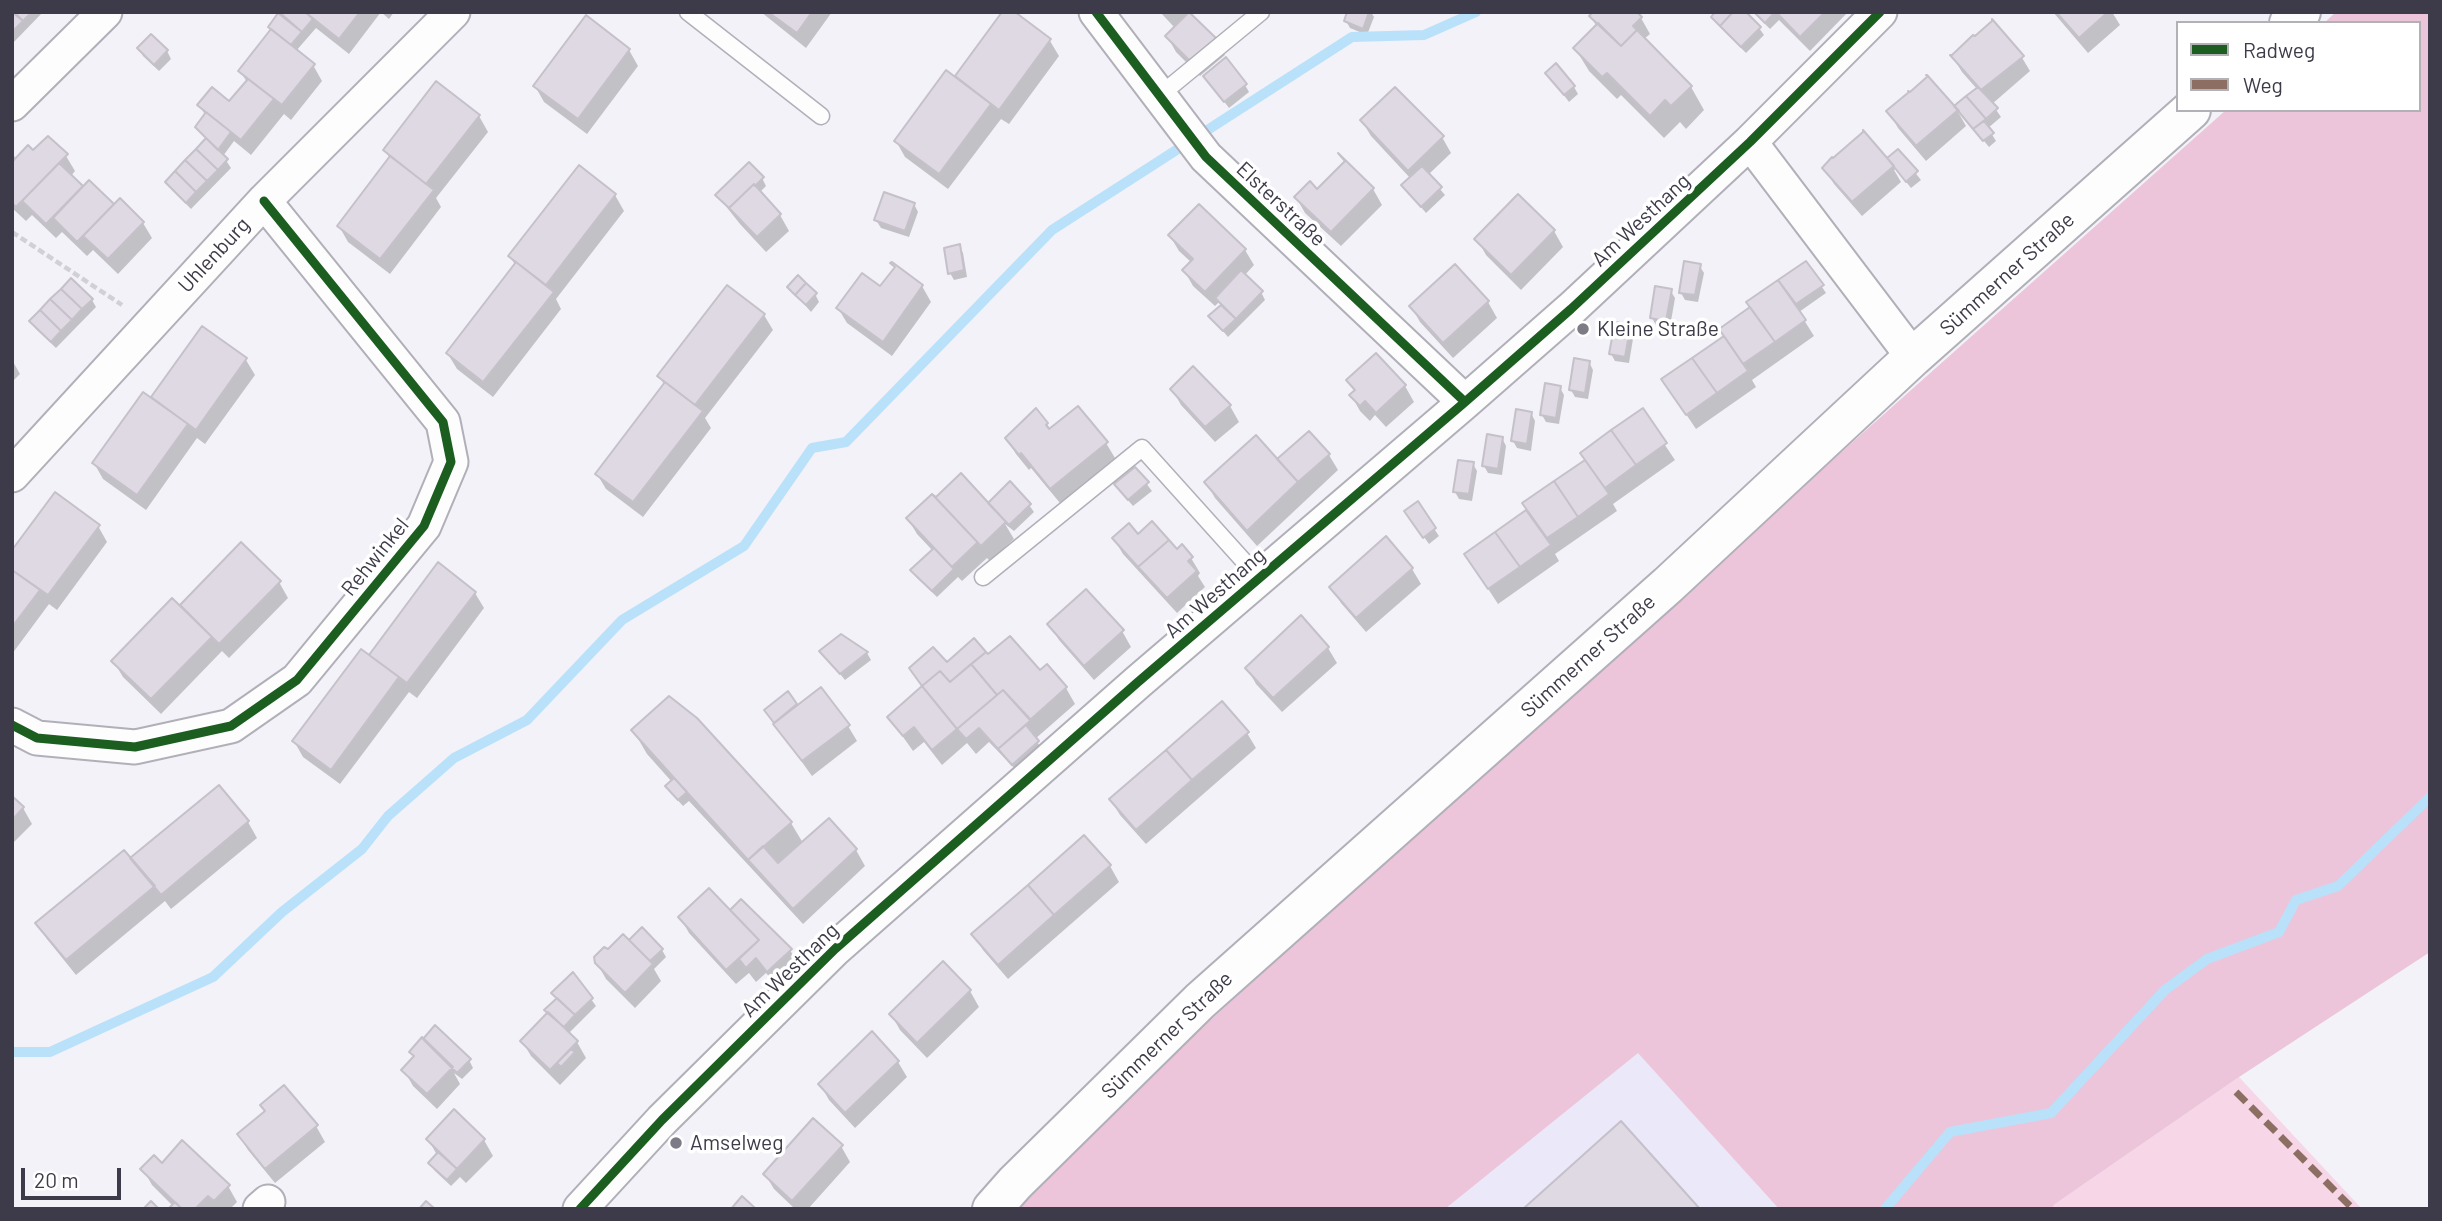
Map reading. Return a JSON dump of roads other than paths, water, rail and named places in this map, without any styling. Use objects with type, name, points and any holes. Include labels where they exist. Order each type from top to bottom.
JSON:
[{"type":"main road","name":"Sümmerner Straße","points":[[992,1209],[1024,1174],[1200,1001],[1668,585],[1913,357],[2189,112]]},
{"type":"street","points":[[12,104],[105,12]]},
{"type":"street","name":"Uhlenburg","points":[[12,475],[264,201],[453,12]]},
{"type":"street","name":"Elsterstraße","points":[[1096,12],[1206,157],[1465,402]]},
{"type":"street","name":"Am Westhang","points":[[580,1209],[662,1121],[835,949],[1571,309],[1750,142],[1880,12]]},
{"type":"street","points":[[1750,142],[1913,357]]},
{"type":"street","name":"Rehwinkel","points":[[12,725],[37,738],[135,747],[231,726],[297,680],[424,526],[451,462],[443,422],[264,201]]},
{"type":"lane","points":[[688,12],[821,116]]},
{"type":"lane","points":[[1165,105],[1261,12]]},
{"type":"lane","points":[[983,577],[1142,448],[1259,578]]},
{"type":"waterway","points":[[12,1052],[50,1052],[213,977],[282,912],[362,849],[388,816],[454,758],[527,720],[622,620],[744,546],[812,448],[846,442],[1052,230],[1352,37],[1424,35],[1476,12]]},
{"type":"waterway","points":[[1885,1209],[1950,1132],[2051,1113],[2165,990],[2207,959],[2279,932],[2296,900],[2338,886],[2430,797]]},
{"type":"place","name":"Kleine Straße","points":[[1583,329]]},
{"type":"place","name":"Amselweg","points":[[676,1143]]}]
